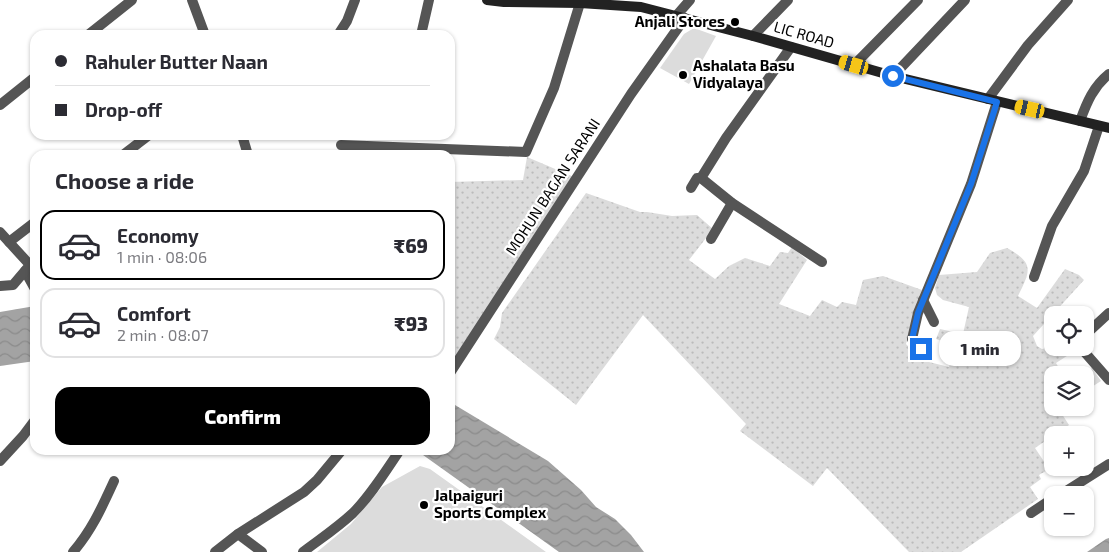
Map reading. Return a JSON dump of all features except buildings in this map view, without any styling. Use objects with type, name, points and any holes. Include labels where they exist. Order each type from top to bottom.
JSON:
[{"type":"main road","name":"LIC ROAD","points":[[487,0],[580,2],[641,7],[753,36],[893,76],[1104,127]]},
{"type":"street","points":[[94,30],[132,0]]},
{"type":"street","points":[[192,0],[203,30]]},
{"type":"street","points":[[341,30],[355,0]]},
{"type":"street","points":[[422,30],[429,0]]},
{"type":"street","name":"MOHUN BAGAN SARANI","points":[[455,365],[690,0]]},
{"type":"street","points":[[753,36],[788,0]]},
{"type":"street","points":[[854,65],[918,0]]},
{"type":"street","points":[[893,76],[965,0]]},
{"type":"street","points":[[927,351],[917,346],[912,339],[918,313],[971,184],[992,101],[1028,45],[1068,0]]},
{"type":"street","points":[[341,145],[526,152],[554,88],[580,2]]},
{"type":"street","points":[[691,188],[697,178],[701,178],[726,138],[791,47]]},
{"type":"street","points":[[1080,121],[1089,98],[1109,74]]},
{"type":"street","points":[[0,105],[30,81]]},
{"type":"street","points":[[1034,277],[1052,226],[1084,171],[1104,127]]},
{"type":"street","points":[[130,150],[142,140]]},
{"type":"street","points":[[394,146],[396,140]]},
{"type":"street","points":[[701,178],[732,203],[822,262]]},
{"type":"street","points":[[712,239],[732,203]]},
{"type":"street","points":[[9,242],[30,226]]},
{"type":"street","points":[[0,232],[30,265],[13,285],[0,286]]},
{"type":"street","points":[[25,270],[30,280]]},
{"type":"street","points":[[923,300],[934,322]]},
{"type":"street","points":[[1094,327],[1109,313]]},
{"type":"street","points":[[1088,356],[1109,380]]},
{"type":"street","points":[[0,461],[30,427]]},
{"type":"street","points":[[214,552],[238,534],[304,492],[338,455]]},
{"type":"street","points":[[303,552],[354,511],[396,455]]},
{"type":"street","points":[[1074,486],[1109,464]]},
{"type":"street","points":[[73,552],[96,521],[114,481]]},
{"type":"street","points":[[1031,513],[1044,504]]},
{"type":"street","points":[[238,534],[262,552]]},
{"type":"shaded area","points":[[694,28],[716,36],[689,84],[660,68],[684,34]]},
{"type":"shaded area","points":[[527,157],[574,177],[455,362],[455,182],[523,180]]},
{"type":"shaded area","points":[[586,193],[640,212],[672,216],[697,215],[713,229],[689,260],[715,279],[729,266],[745,258],[770,266],[780,252],[788,253],[792,247],[807,260],[779,304],[810,316],[822,300],[837,307],[842,302],[856,305],[863,280],[883,276],[922,290],[906,344],[921,360],[949,367],[957,346],[936,339],[940,329],[963,334],[969,307],[943,300],[937,295],[935,288],[939,275],[977,272],[990,253],[1007,248],[1022,258],[1028,268],[1026,280],[1018,296],[1037,308],[1065,269],[1079,275],[1084,280],[1060,306],[1044,306],[1044,324],[1033,336],[1037,346],[1044,349],[1044,356],[1067,356],[1056,363],[1058,366],[1044,366],[1044,416],[1063,416],[1069,425],[1044,426],[1044,442],[1035,448],[1044,462],[1044,472],[1039,475],[1041,479],[1030,487],[1038,499],[961,552],[909,552],[827,468],[813,486],[740,431],[746,424],[643,315],[576,405],[494,339],[500,327],[502,313]]},
{"type":"shaded area","points":[[1094,371],[1101,381],[1094,386]]},
{"type":"shaded area","name":"Jalpaiguri Sports Complex","points":[[420,466],[430,469],[546,552],[317,552],[351,524],[382,487]]},
{"type":"water","points":[[30,307],[30,362],[0,366],[0,312]]},
{"type":"water","points":[[455,405],[548,461],[581,490],[596,507],[615,519],[644,552],[559,552],[423,455],[455,455]]},
{"type":"water","points":[[1109,538],[1109,552],[1087,552],[1106,539]]},
{"type":"place","name":"Anjali Stores","points":[[735,22]]},
{"type":"place","name":"Ashalata Basu Vidyalaya","points":[[683,75]]},
{"type":"place","name":"Jalpaiguri Sports Complex","points":[[424,505]]},
{"type":"route","points":[[893,76],[997,102],[971,184],[918,313],[912,339],[921,349]]}]
